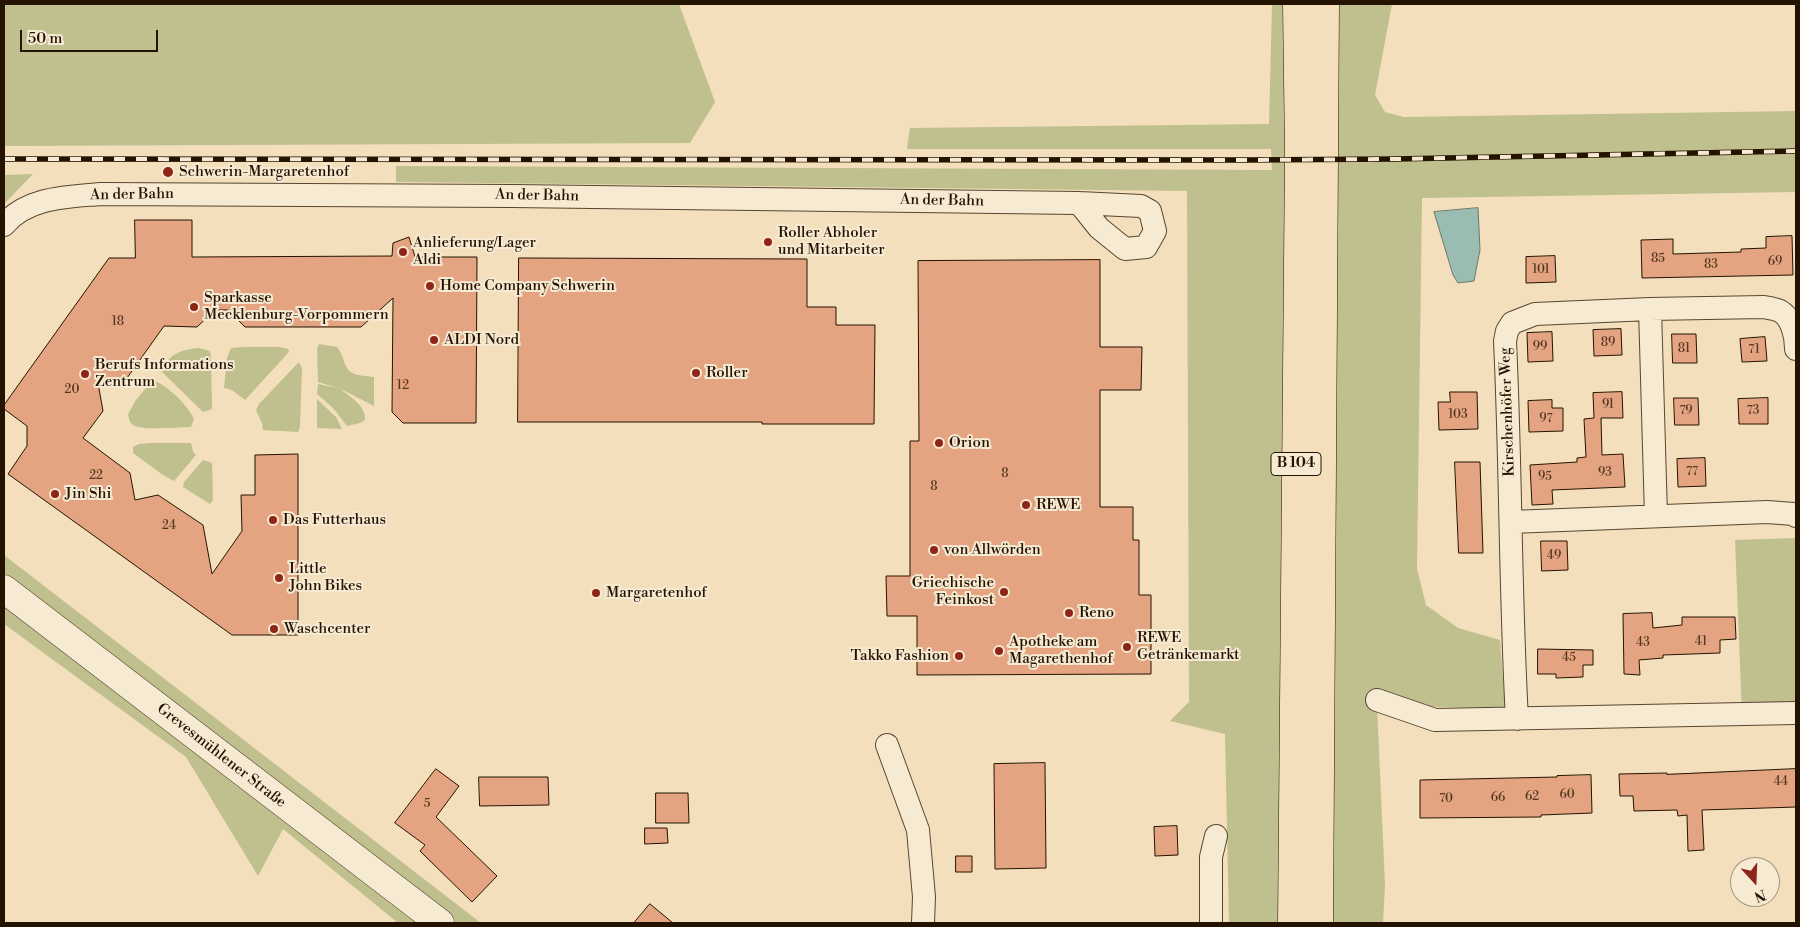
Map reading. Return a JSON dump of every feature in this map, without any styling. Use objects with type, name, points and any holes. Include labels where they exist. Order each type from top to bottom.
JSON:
[{"type":"highway","name":"B 104","points":[[1292,923],[1298,164],[1297,4]]},
{"type":"highway","name":"B 104","points":[[1319,923],[1324,4]]},
{"type":"street","name":"An der Bahn","points":[[4,225],[11,216],[41,202],[63,197],[100,194],[512,196],[1079,203]]},
{"type":"street","name":"Kirschenhöfer Weg","points":[[1517,719],[1513,651],[1505,341],[1507,331],[1512,322],[1535,314],[1764,307],[1780,311],[1787,317],[1796,341],[1796,349]]},
{"type":"street","points":[[1650,309],[1656,516]]},
{"type":"street","points":[[1511,522],[1796,512]]},
{"type":"street","name":"Grevesmühlener Straße","points":[[4,589],[440,923]]},
{"type":"street","points":[[1377,700],[1435,720],[1796,713]]},
{"type":"street","points":[[887,745],[918,830],[924,897],[923,923]]},
{"type":"street","points":[[1211,923],[1211,857],[1216,836]]},
{"type":"green space","points":[[4,4],[679,4],[715,102],[690,143],[4,146]]},
{"type":"green space","points":[[1272,4],[1392,4],[1375,95],[1385,112],[1404,117],[1796,111],[1796,192],[1422,198],[1417,569],[1426,605],[1458,628],[1500,640],[1505,708],[1377,706],[1385,885],[1383,923],[1229,923],[1225,734],[1170,721],[1189,702],[1187,191],[396,182],[396,166],[1272,170],[1271,149],[907,149],[910,128],[1269,124]]},
{"type":"green space","points":[[33,174],[4,204],[4,175]]},
{"type":"green space","points":[[319,344],[337,347],[346,367],[352,373],[374,377],[374,406],[339,388],[356,401],[363,410],[365,420],[360,423],[347,426],[333,408],[317,394],[318,384],[338,388],[318,382],[317,349]]},
{"type":"green space","points":[[279,347],[288,349],[289,352],[245,400],[232,390],[224,388],[227,358],[231,348]]},
{"type":"green space","points":[[199,348],[210,351],[211,358],[212,409],[203,412],[162,372],[164,366],[176,354]]},
{"type":"green space","points":[[299,362],[302,368],[300,427],[298,432],[263,430],[256,410],[259,404]]},
{"type":"green space","points":[[153,380],[171,391],[182,401],[194,419],[191,427],[144,428],[131,423],[128,414],[136,400]]},
{"type":"green space","points":[[317,399],[336,417],[342,429],[317,428]]},
{"type":"green space","points":[[191,443],[193,452],[196,455],[174,481],[133,453],[133,447],[139,444]]},
{"type":"green space","points":[[203,460],[212,463],[213,500],[210,504],[183,487],[184,482]]},
{"type":"green space","points":[[1796,538],[1796,713],[1742,714],[1735,540]]},
{"type":"green space","points":[[4,555],[481,923],[398,923],[283,829],[258,876],[186,757],[4,624]]},
{"type":"water","points":[[1478,208],[1480,250],[1474,281],[1458,283],[1453,275],[1434,212]]},
{"type":"building","points":[[135,220],[192,220],[192,257],[392,256],[393,243],[409,237],[415,257],[477,257],[476,423],[403,423],[392,412],[393,298],[361,327],[245,327],[228,310],[215,310],[197,327],[164,326],[127,378],[98,383],[103,411],[83,438],[130,473],[135,500],[158,495],[203,525],[212,574],[242,531],[241,495],[255,495],[255,455],[298,454],[298,635],[232,635],[8,474],[27,446],[27,426],[4,409],[4,405],[109,258],[135,258]]},
{"type":"building","points":[[1792,236],[1793,275],[1642,278],[1641,240],[1673,239],[1673,254],[1741,252],[1741,249],[1766,248],[1766,237]]},
{"type":"building","points":[[1555,256],[1556,282],[1526,283],[1526,257]]},
{"type":"building","name":"Roller","points":[[519,258],[807,259],[807,307],[836,307],[836,325],[875,325],[874,424],[518,422]]},
{"type":"building","points":[[1100,260],[1100,347],[1142,347],[1141,390],[1100,390],[1100,507],[1133,507],[1133,540],[1139,540],[1139,595],[1151,595],[1151,674],[917,675],[917,616],[887,616],[886,576],[910,576],[910,441],[919,441],[918,261]]},
{"type":"building","points":[[1621,329],[1622,355],[1594,356],[1593,330]]},
{"type":"building","points":[[1552,332],[1553,361],[1528,362],[1527,333]]},
{"type":"building","points":[[1672,334],[1696,334],[1697,363],[1673,363]]},
{"type":"building","points":[[1765,337],[1767,361],[1742,362],[1740,339]]},
{"type":"building","points":[[1450,392],[1477,392],[1478,429],[1439,430],[1438,402],[1450,402]]},
{"type":"building","points":[[1622,392],[1623,418],[1601,418],[1602,455],[1623,454],[1625,487],[1552,490],[1553,504],[1532,505],[1530,465],[1577,462],[1577,458],[1586,457],[1584,419],[1594,418],[1593,393]]},
{"type":"building","points":[[1674,398],[1698,398],[1699,425],[1675,425]]},
{"type":"building","points":[[1768,398],[1768,424],[1739,424],[1738,399]]},
{"type":"building","points":[[1552,400],[1552,408],[1563,408],[1563,431],[1529,432],[1528,401]]},
{"type":"building","points":[[1705,458],[1706,486],[1678,487],[1677,459]]},
{"type":"building","points":[[1455,462],[1480,462],[1483,553],[1459,553]]},
{"type":"building","points":[[1541,541],[1567,541],[1568,570],[1542,571]]},
{"type":"building","points":[[1652,613],[1653,628],[1682,625],[1682,617],[1735,617],[1736,639],[1720,640],[1720,653],[1663,655],[1663,658],[1639,660],[1640,675],[1624,674],[1623,614]]},
{"type":"building","points":[[1538,649],[1593,650],[1593,665],[1583,665],[1583,677],[1556,678],[1556,674],[1538,674]]},
{"type":"building","points":[[1045,763],[1046,868],[995,869],[994,764]]},
{"type":"building","points":[[436,769],[459,786],[436,817],[497,876],[472,902],[420,851],[425,845],[395,823]]},
{"type":"building","points":[[1796,769],[1796,807],[1702,810],[1704,850],[1688,851],[1687,815],[1678,816],[1677,810],[1634,811],[1633,796],[1620,796],[1619,774]]},
{"type":"building","points":[[1591,775],[1592,813],[1541,815],[1541,817],[1420,818],[1420,780]]},
{"type":"building","points":[[479,777],[548,777],[549,805],[480,806]]},
{"type":"building","points":[[656,793],[688,793],[689,823],[656,823]]},
{"type":"building","points":[[1177,826],[1178,855],[1155,856],[1154,827]]},
{"type":"building","points":[[645,828],[667,828],[668,843],[645,844]]},
{"type":"building","points":[[956,856],[972,856],[972,872],[956,872]]},
{"type":"building","points":[[650,904],[673,923],[634,923]]},
{"type":"railway","points":[[4,159],[1247,160],[1796,151]]},
{"type":"place","name":"Schwerin-Margaretenhof","points":[[168,172]]},
{"type":"place","name":"Roller Abholer und Mitarbeiter","points":[[768,242]]},
{"type":"place","name":"Anlieferung/Lager Aldi","points":[[403,252]]},
{"type":"place","name":"Home Company Schwerin","points":[[430,286]]},
{"type":"place","name":"Sparkasse Mecklenburg-Vorpommern","points":[[194,307]]},
{"type":"place","name":"ALDI Nord","points":[[434,340]]},
{"type":"place","name":"Roller","points":[[696,373]]},
{"type":"place","name":"Berufs Informations Zentrum","points":[[85,374]]},
{"type":"place","name":"Orion","points":[[939,443]]},
{"type":"place","name":"Jin Shi","points":[[55,494]]},
{"type":"place","name":"REWE","points":[[1026,505]]},
{"type":"place","name":"Das Futterhaus","points":[[273,520]]},
{"type":"place","name":"von Allwörden","points":[[934,550]]},
{"type":"place","name":"Little John Bikes","points":[[279,578]]},
{"type":"place","name":"Griechische Feinkost","points":[[1004,592]]},
{"type":"place","name":"Margaretenhof","points":[[596,593]]},
{"type":"place","name":"Reno","points":[[1069,613]]},
{"type":"place","name":"Waschcenter","points":[[274,629]]},
{"type":"place","name":"REWE Getränkemarkt","points":[[1127,647]]},
{"type":"place","name":"Apotheke am Magarethenhof","points":[[999,651]]},
{"type":"place","name":"Takko Fashion","points":[[959,656]]}]
